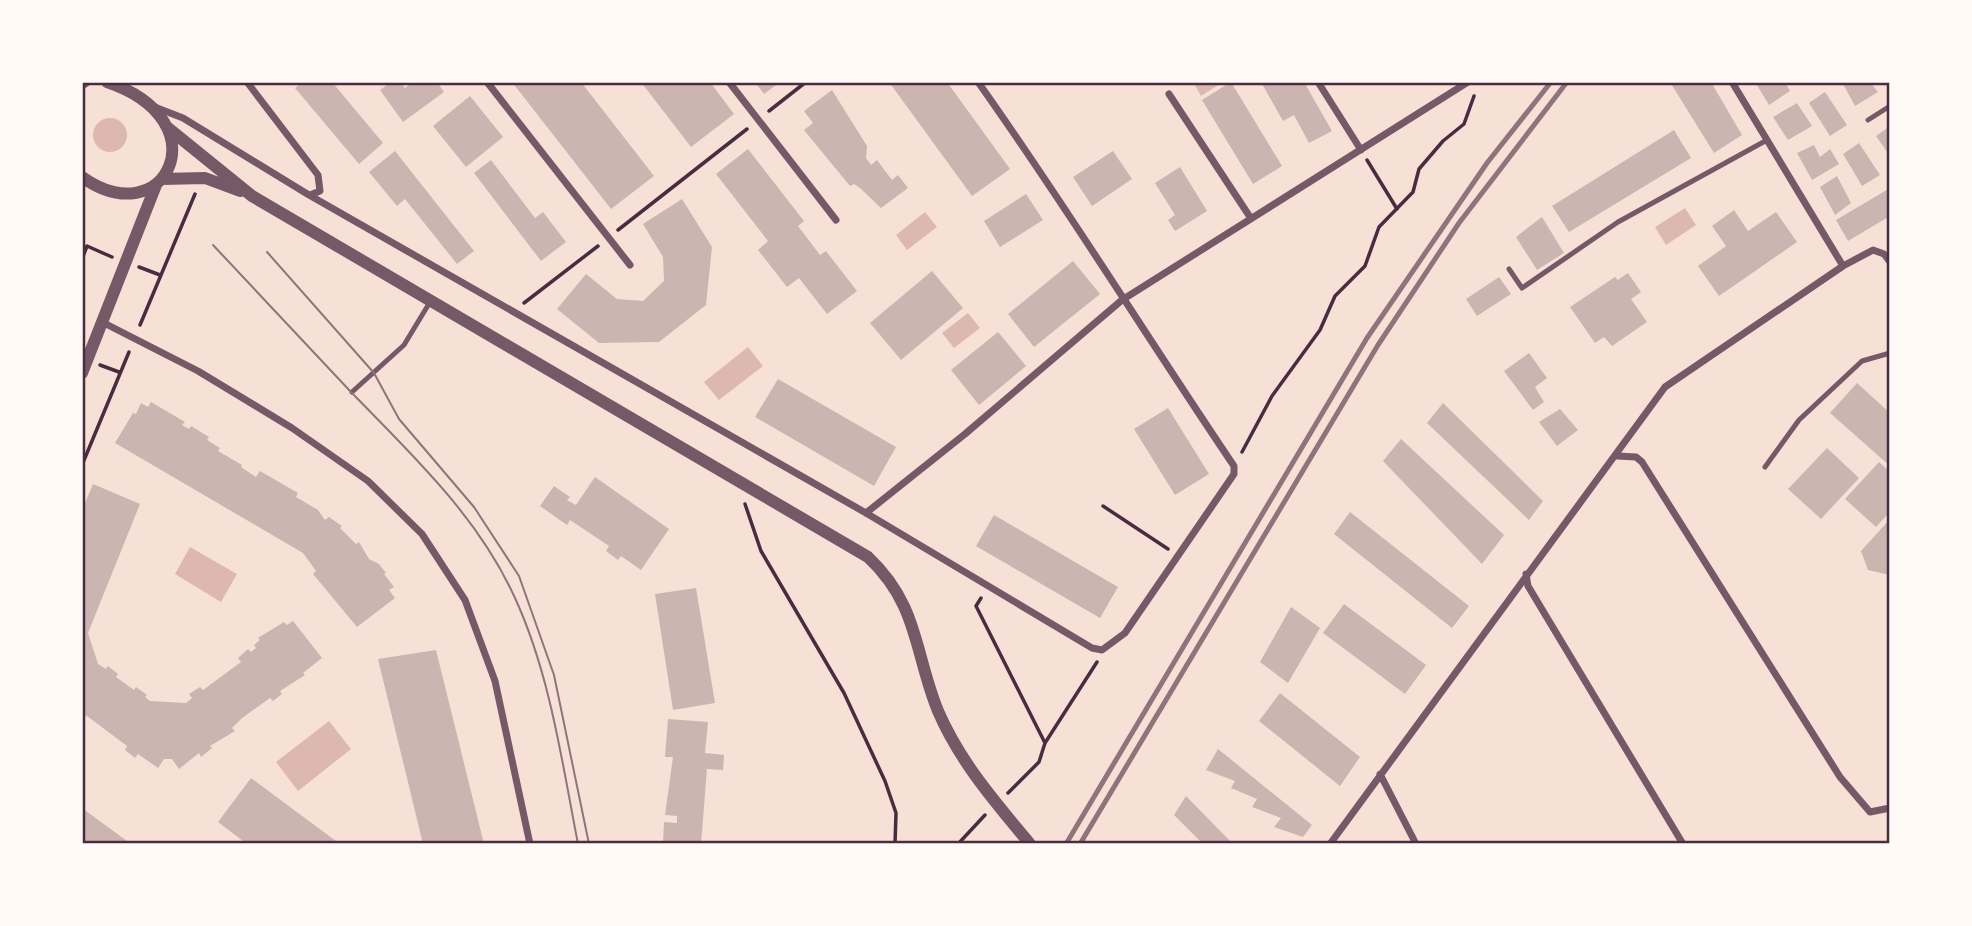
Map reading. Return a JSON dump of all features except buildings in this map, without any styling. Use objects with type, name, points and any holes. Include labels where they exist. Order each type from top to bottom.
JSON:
[{"type":"street","points":[[107,82],[138,96],[168,128],[252,196],[850,545],[880,569],[902,598],[930,688],[947,729],[977,779],[1030,844]]},
{"type":"street","points":[[247,82],[318,175],[320,191],[309,195]]},
{"type":"street","points":[[487,82],[630,265]]},
{"type":"street","points":[[729,82],[836,220]]},
{"type":"street","points":[[148,105],[183,118],[512,313],[866,513],[1092,648],[1102,650],[1125,633],[1234,474],[1234,466],[1122,300],[1029,154],[978,82]]},
{"type":"street","points":[[1318,82],[1361,150]]},
{"type":"street","points":[[866,513],[965,434],[1122,300],[1468,82]]},
{"type":"street","points":[[1732,82],[1843,266]]},
{"type":"street","points":[[1169,94],[1250,217]]},
{"type":"street","points":[[82,373],[159,182],[173,156],[168,128]]},
{"type":"street","points":[[82,177],[102,188],[128,192],[159,182],[205,178],[252,196]]},
{"type":"street","points":[[1330,844],[1665,387],[1843,266],[1873,250],[1884,254],[1890,262]]},
{"type":"street","points":[[104,323],[198,371],[292,428],[368,481],[422,534],[465,600],[495,681],[530,844]]},
{"type":"street","points":[[1617,456],[1636,457],[1642,462],[1840,777],[1870,811],[1890,808]]},
{"type":"street","points":[[1527,574],[1528,586],[1683,844]]},
{"type":"street","points":[[1380,774],[1416,844]]},
{"type":"lane","points":[[1868,120],[1890,106]]},
{"type":"lane","points":[[1509,269],[1522,288],[1618,222],[1767,140]]},
{"type":"lane","points":[[352,392],[404,345],[430,302]]},
{"type":"lane","points":[[1765,467],[1799,420],[1862,360],[1890,353]]},
{"type":"path","points":[[512,313],[806,82]]},
{"type":"path","points":[[1234,466],[1272,396],[1320,330],[1335,296],[1365,266],[1379,227],[1413,192],[1419,169],[1443,141],[1464,124],[1472,107],[1475,91]]},
{"type":"path","points":[[1361,150],[1397,209]]},
{"type":"path","points":[[738,480],[761,551],[844,693],[885,781],[895,813],[895,844]]},
{"type":"path","points":[[1103,506],[1178,556]]},
{"type":"path","points":[[988,587],[976,606],[1045,743]]},
{"type":"path","points":[[1030,772],[1039,762],[1045,743],[1093,668]]},
{"type":"path","points":[[958,844],[961,839]]},
{"type":"shaded area","points":[[1193,82],[1223,82],[1201,96]]},
{"type":"shaded area","points":[[110,118],[122,123],[127,135],[122,147],[110,152],[98,147],[93,135],[98,123]]},
{"type":"shaded area","points":[[1685,208],[1696,225],[1666,245],[1655,227]]},
{"type":"shaded area","points":[[925,212],[937,227],[907,250],[896,235]]},
{"type":"shaded area","points":[[968,313],[980,328],[954,348],[942,333]]},
{"type":"shaded area","points":[[748,347],[763,366],[719,400],[704,382]]},
{"type":"shaded area","points":[[190,547],[237,574],[221,602],[175,574]]},
{"type":"shaded area","points":[[329,721],[351,749],[298,791],[276,762]]},
{"type":"tram line","points":[[213,245],[420,463],[463,513],[500,568],[527,627],[546,688],[578,844]]},
{"type":"tram line","points":[[267,252],[374,373],[399,419],[474,507],[519,576],[554,675],[589,844]]},
{"type":"railway","points":[[1066,844],[1367,338],[1487,163],[1551,82]]},
{"type":"railway","points":[[1080,844],[1378,345],[1459,223],[1567,82]]}]
